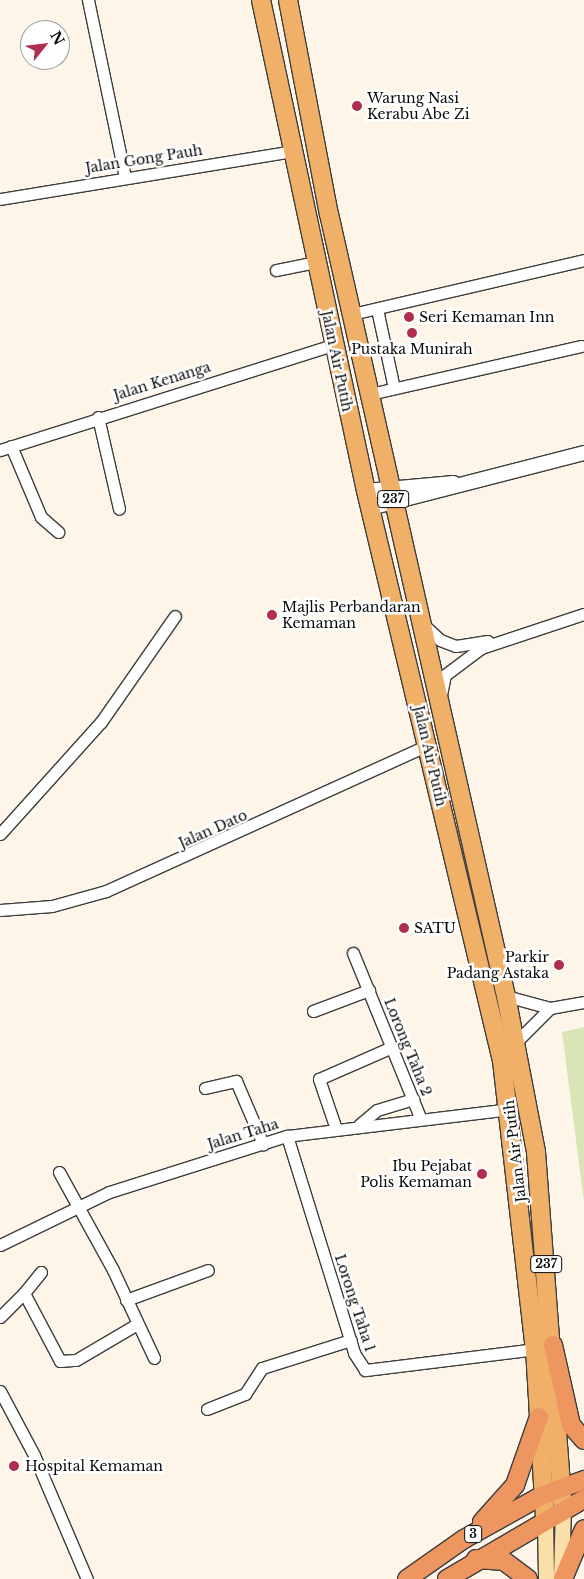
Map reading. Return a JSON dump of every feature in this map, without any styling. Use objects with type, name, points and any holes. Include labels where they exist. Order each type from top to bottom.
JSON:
[{"type":"highway","points":[[553,1345],[571,1425],[584,1440]]},
{"type":"highway","points":[[464,1539],[515,1485],[539,1417]]},
{"type":"highway","name":"3","points":[[407,1579],[464,1539],[543,1495],[584,1480]]},
{"type":"highway","name":"3","points":[[447,1579],[476,1559],[563,1507],[584,1499]]},
{"type":"highway","points":[[562,1579],[584,1529]]},
{"type":"highway","points":[[476,1559],[509,1563],[528,1579]]},
{"type":"main road","name":"Jalan Air Putih","points":[[261,0],[368,500],[428,745],[511,1109],[535,1349],[545,1519]]},
{"type":"main road","points":[[266,0],[274,67]]},
{"type":"main road","name":"Jalan Air Putih","points":[[288,0],[352,314],[516,1042],[536,1152],[553,1345],[563,1507]]},
{"type":"main road","points":[[562,1579],[563,1507]]},
{"type":"main road","points":[[545,1519],[546,1579]]},
{"type":"street","points":[[88,0],[125,177]]},
{"type":"street","name":"Jalan Gong Pauh","points":[[0,199],[125,177],[293,151]]},
{"type":"street","points":[[352,314],[584,260]]},
{"type":"street","points":[[276,270],[316,262]]},
{"type":"street","points":[[377,309],[394,388]]},
{"type":"street","name":"Jalan Kenanga","points":[[5,448],[98,416],[334,345]]},
{"type":"street","points":[[370,394],[582,346]]},
{"type":"street","points":[[98,416],[119,509]]},
{"type":"street","points":[[5,448],[41,517],[58,532]]},
{"type":"street","points":[[368,500],[454,483],[584,453]]},
{"type":"street","points":[[420,618],[432,634],[449,644],[497,640],[584,614]]},
{"type":"street","points":[[0,834],[101,722],[175,616]]},
{"type":"street","points":[[441,709],[445,675],[497,640]]},
{"type":"street","name":"Jalan Dato","points":[[0,910],[52,906],[120,886],[428,745]]},
{"type":"street","name":"Lorong Taha 2","points":[[353,954],[420,1116]]},
{"type":"street","name":"Lorong Taha 2","points":[[313,1011],[369,990]]},
{"type":"street","points":[[506,996],[550,1008],[584,1002]]},
{"type":"street","points":[[516,1042],[550,1008]]},
{"type":"street","points":[[336,1129],[319,1079],[392,1047]]},
{"type":"street","points":[[204,1088],[236,1081],[263,1144]]},
{"type":"street","points":[[359,1125],[377,1110],[413,1099]]},
{"type":"street","name":"Jalan Taha","points":[[0,1244],[76,1205],[287,1136],[420,1116],[511,1109]]},
{"type":"street","name":"Lorong Taha 1","points":[[287,1136],[351,1340],[365,1370],[535,1349]]},
{"type":"street","points":[[59,1172],[154,1358]]},
{"type":"street","points":[[126,1300],[208,1270]]},
{"type":"street","points":[[0,1317],[24,1293],[41,1272]]},
{"type":"street","points":[[24,1293],[63,1363],[138,1324]]},
{"type":"street","points":[[208,1409],[245,1394],[262,1368],[351,1340]]},
{"type":"street","points":[[0,1391],[34,1455],[87,1579]]},
{"type":"green space","points":[[584,1027],[584,1202],[562,1032]]},
{"type":"place","name":"Warung Nasi Kerabu Abe Zi","points":[[357,106]]},
{"type":"place","name":"Seri Kemaman Inn","points":[[409,317]]},
{"type":"place","name":"Pustaka Munirah","points":[[412,333]]},
{"type":"place","name":"Majlis Perbandaran Kemaman","points":[[272,615]]},
{"type":"place","name":"SATU","points":[[404,928]]},
{"type":"place","name":"Parkir Padang Astaka","points":[[559,965]]},
{"type":"place","name":"Ibu Pejabat Polis Kemaman","points":[[482,1174]]},
{"type":"place","name":"Hospital Kemaman","points":[[14,1466]]}]
